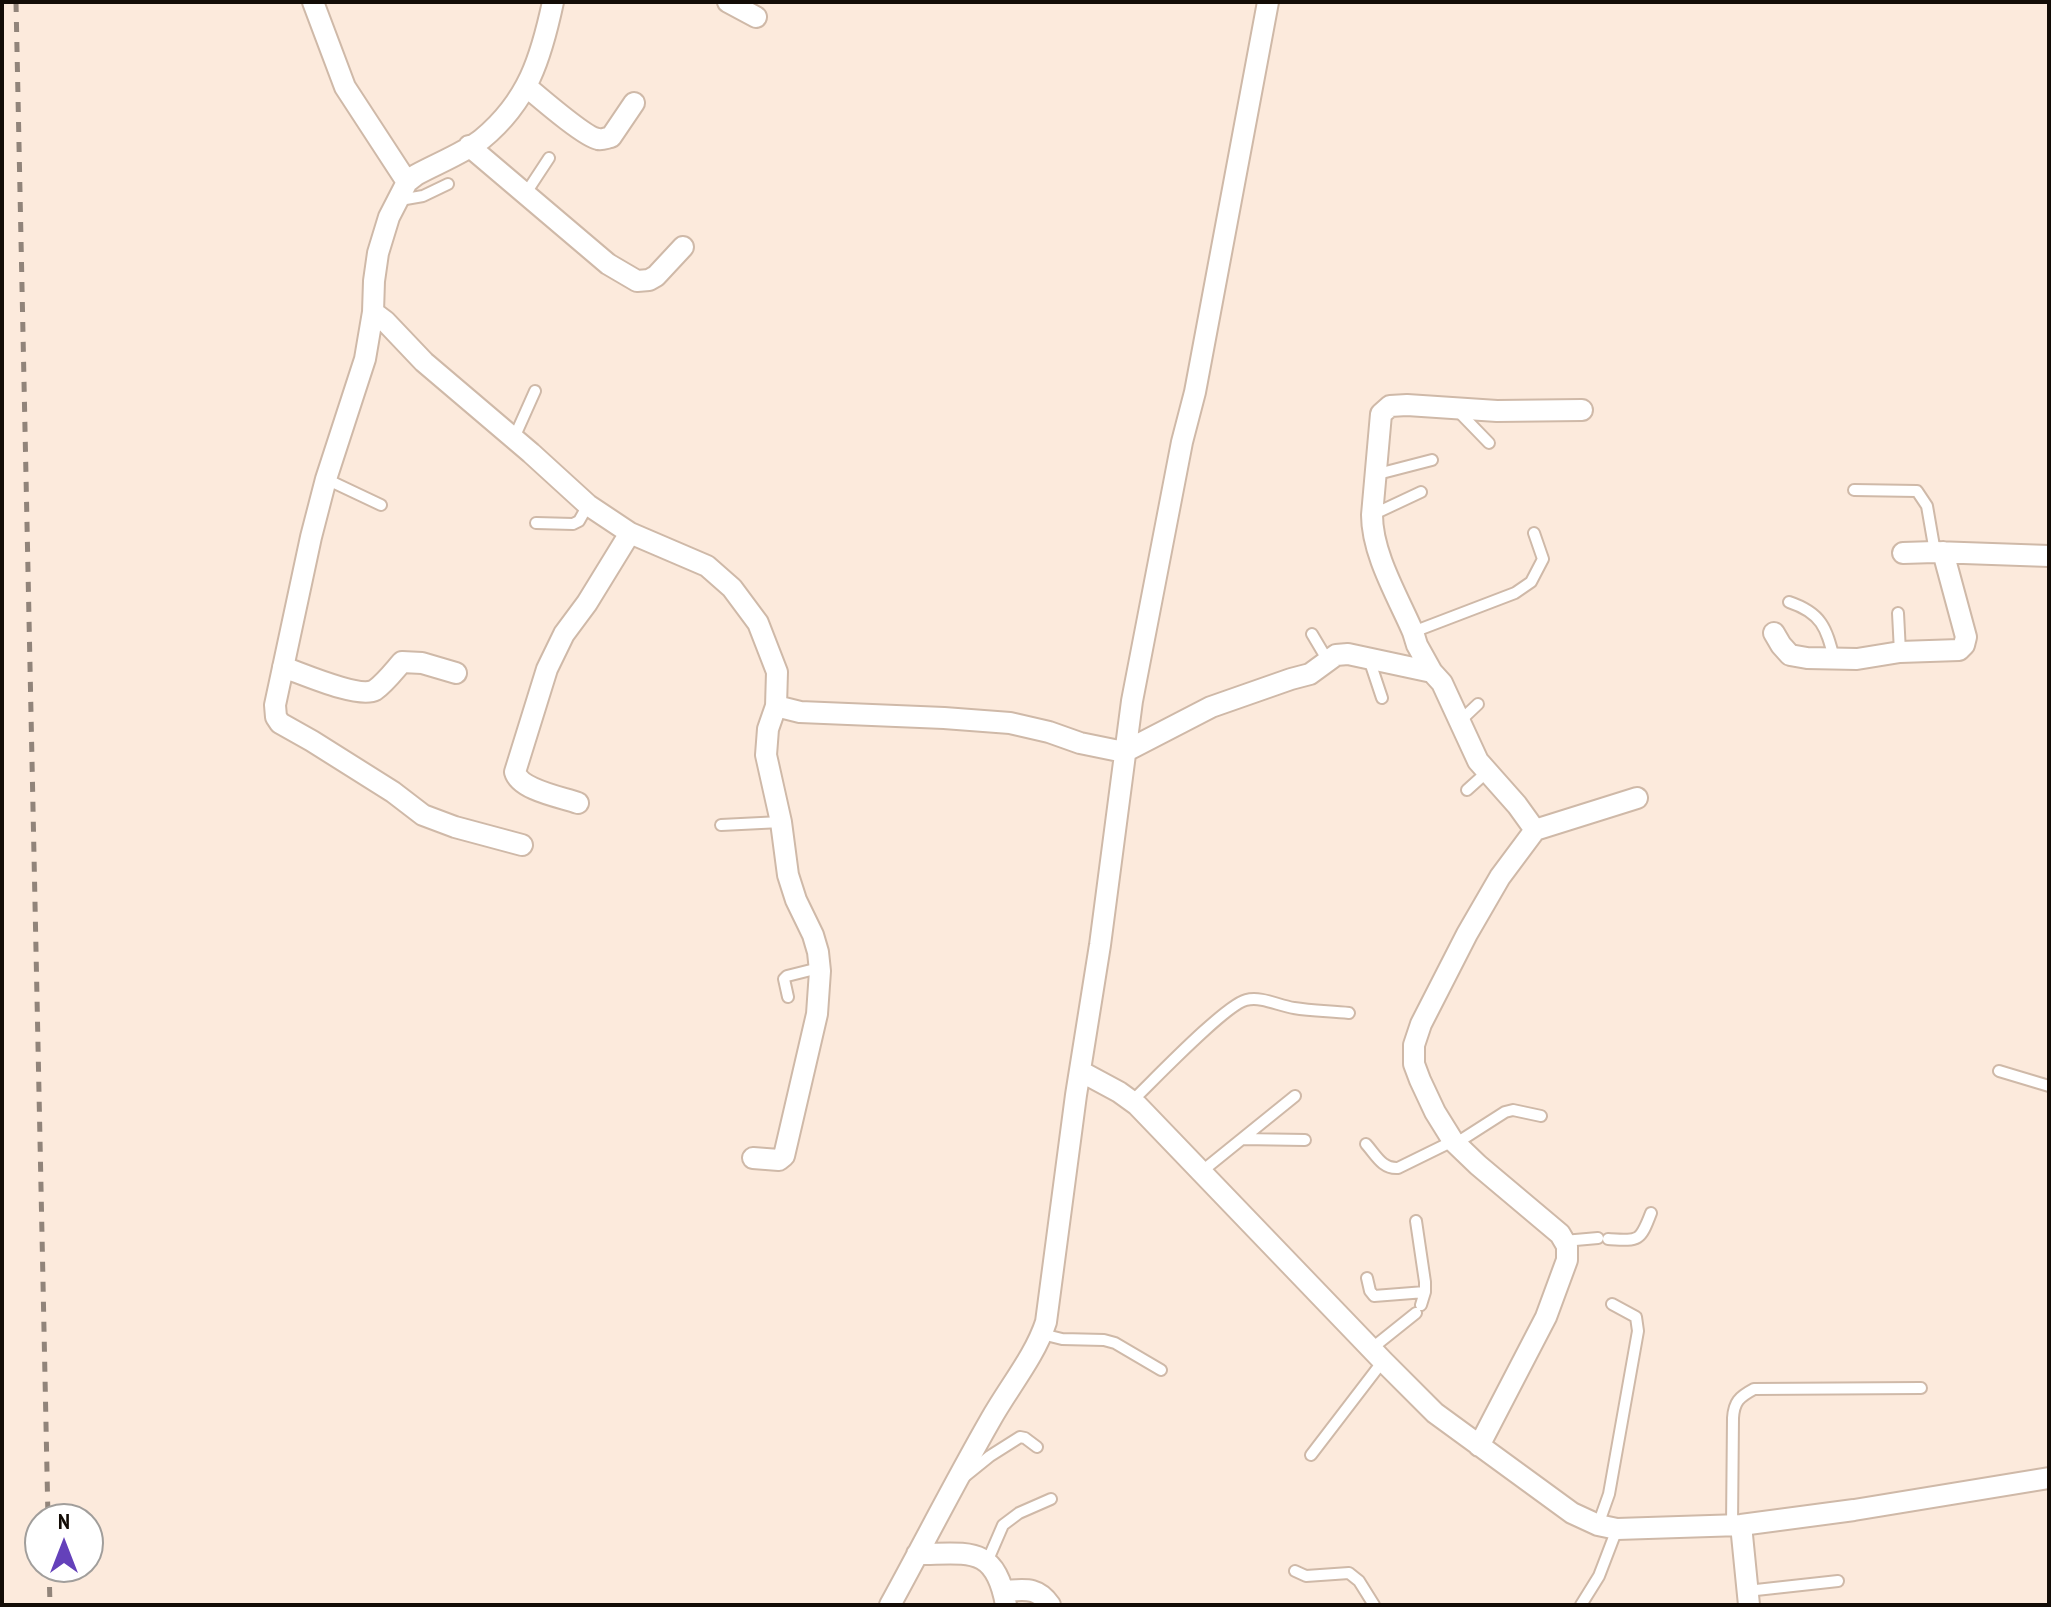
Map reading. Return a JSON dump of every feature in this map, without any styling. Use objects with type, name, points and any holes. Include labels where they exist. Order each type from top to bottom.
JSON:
[{"type":"street","points":[[313,2],[345,87],[402,191]]},
{"type":"street","points":[[522,845],[423,815],[393,792],[280,723],[275,705],[326,479],[365,359],[378,253],[389,217],[402,191],[416,175],[481,140],[527,87],[539,58],[553,2]]},
{"type":"street","points":[[728,2],[756,17]]},
{"type":"street","points":[[890,1605],[955,1482],[1008,1389],[1034,1351],[1046,1322],[1124,752],[1268,2]]},
{"type":"street","points":[[527,87],[598,139],[611,137],[634,103]]},
{"type":"street","points":[[469,146],[608,264],[637,281],[656,276],[683,247]]},
{"type":"street","points":[[373,312],[424,362],[588,505],[630,533],[707,566],[732,588],[758,623],[777,672],[776,706],[768,729],[766,755],[781,822],[788,875],[813,935],[819,968],[817,1014],[784,1156],[779,1160],[753,1158]]},
{"type":"street","points":[[1535,830],[1478,761],[1442,683],[1417,645],[1378,551],[1372,525],[1374,475],[1381,414],[1390,406],[1497,411],[1582,410]]},
{"type":"street","points":[[578,803],[523,785],[515,772],[547,669],[564,634],[630,533]]},
{"type":"street","points":[[1774,633],[1790,655],[1857,659],[1900,652],[1959,650],[1966,637],[1939,552]]},
{"type":"street","points":[[1903,553],[2049,556]]},
{"type":"street","points":[[776,706],[800,712],[1010,723],[1124,752],[1211,707],[1310,674],[1336,655],[1348,654],[1432,672]]},
{"type":"street","points":[[283,667],[353,691],[368,692],[402,662],[422,663],[456,673]]},
{"type":"street","points":[[1479,1446],[1546,1317],[1567,1260],[1567,1246],[1560,1234],[1454,1142],[1420,1080],[1414,1064],[1414,1045],[1421,1024],[1467,934],[1500,877],[1535,830],[1637,798]]},
{"type":"street","points":[[1080,1071],[1132,1101],[1435,1413],[1572,1513],[1607,1527],[1736,1525],[1854,1510],[2049,1478]]},
{"type":"street","points":[[1736,1525],[1748,1598]]},
{"type":"street","points":[[917,1554],[969,1554],[981,1557],[991,1565],[1001,1581],[1005,1598],[1028,1590],[1042,1595],[1050,1605]]},
{"type":"lane","points":[[526,193],[549,158]]},
{"type":"lane","points":[[402,191],[423,196],[448,184]]},
{"type":"lane","points":[[514,438],[535,391]]},
{"type":"lane","points":[[1456,409],[1489,443]]},
{"type":"lane","points":[[1374,475],[1432,460]]},
{"type":"lane","points":[[326,479],[381,505]]},
{"type":"lane","points":[[1854,490],[1917,491],[1927,506],[1939,552]]},
{"type":"lane","points":[[1372,515],[1421,492]]},
{"type":"lane","points":[[536,523],[573,524],[579,521],[588,505]]},
{"type":"lane","points":[[1413,632],[1515,593],[1531,582],[1543,559],[1534,533]]},
{"type":"lane","points":[[1789,602],[1803,606],[1818,618],[1826,628],[1834,658]]},
{"type":"lane","points":[[1898,613],[1900,652]]},
{"type":"lane","points":[[1312,634],[1328,661]]},
{"type":"lane","points":[[1369,659],[1382,698]]},
{"type":"lane","points":[[1459,722],[1478,704]]},
{"type":"lane","points":[[1467,790],[1487,772]]},
{"type":"lane","points":[[721,825],[781,822]]},
{"type":"lane","points":[[788,997],[784,979],[787,976],[819,968]]},
{"type":"lane","points":[[1132,1101],[1217,1020],[1247,999],[1260,999],[1286,1007],[1349,1013]]},
{"type":"lane","points":[[1999,1071],[2049,1086]]},
{"type":"lane","points":[[1201,1172],[1295,1096]]},
{"type":"lane","points":[[1366,1144],[1384,1166],[1398,1168],[1454,1142],[1505,1112],[1513,1110],[1541,1116]]},
{"type":"lane","points":[[1242,1139],[1305,1140]]},
{"type":"lane","points":[[1564,1241],[1638,1238],[1651,1213]]},
{"type":"lane","points":[[1311,1455],[1377,1355],[1418,1309],[1425,1292],[1416,1221]]},
{"type":"lane","points":[[1367,1278],[1374,1296],[1425,1292]]},
{"type":"lane","points":[[1581,1605],[1599,1576],[1609,1494],[1638,1331],[1636,1317],[1612,1304]]},
{"type":"lane","points":[[1042,1334],[1062,1339],[1115,1343],[1161,1370]]},
{"type":"lane","points":[[1736,1525],[1734,1404],[1741,1395],[1754,1389],[1921,1388]]},
{"type":"lane","points":[[955,1482],[1020,1437],[1037,1447]]},
{"type":"lane","points":[[987,1562],[1003,1525],[1019,1513],[1051,1499]]},
{"type":"lane","points":[[1295,1571],[1306,1576],[1349,1573],[1359,1581],[1374,1605]]},
{"type":"lane","points":[[1748,1598],[1838,1581]]},
{"type":"railway","points":[[16,2],[48,1503]]},
{"type":"railway","points":[[49,1583],[50,1605]]}]
